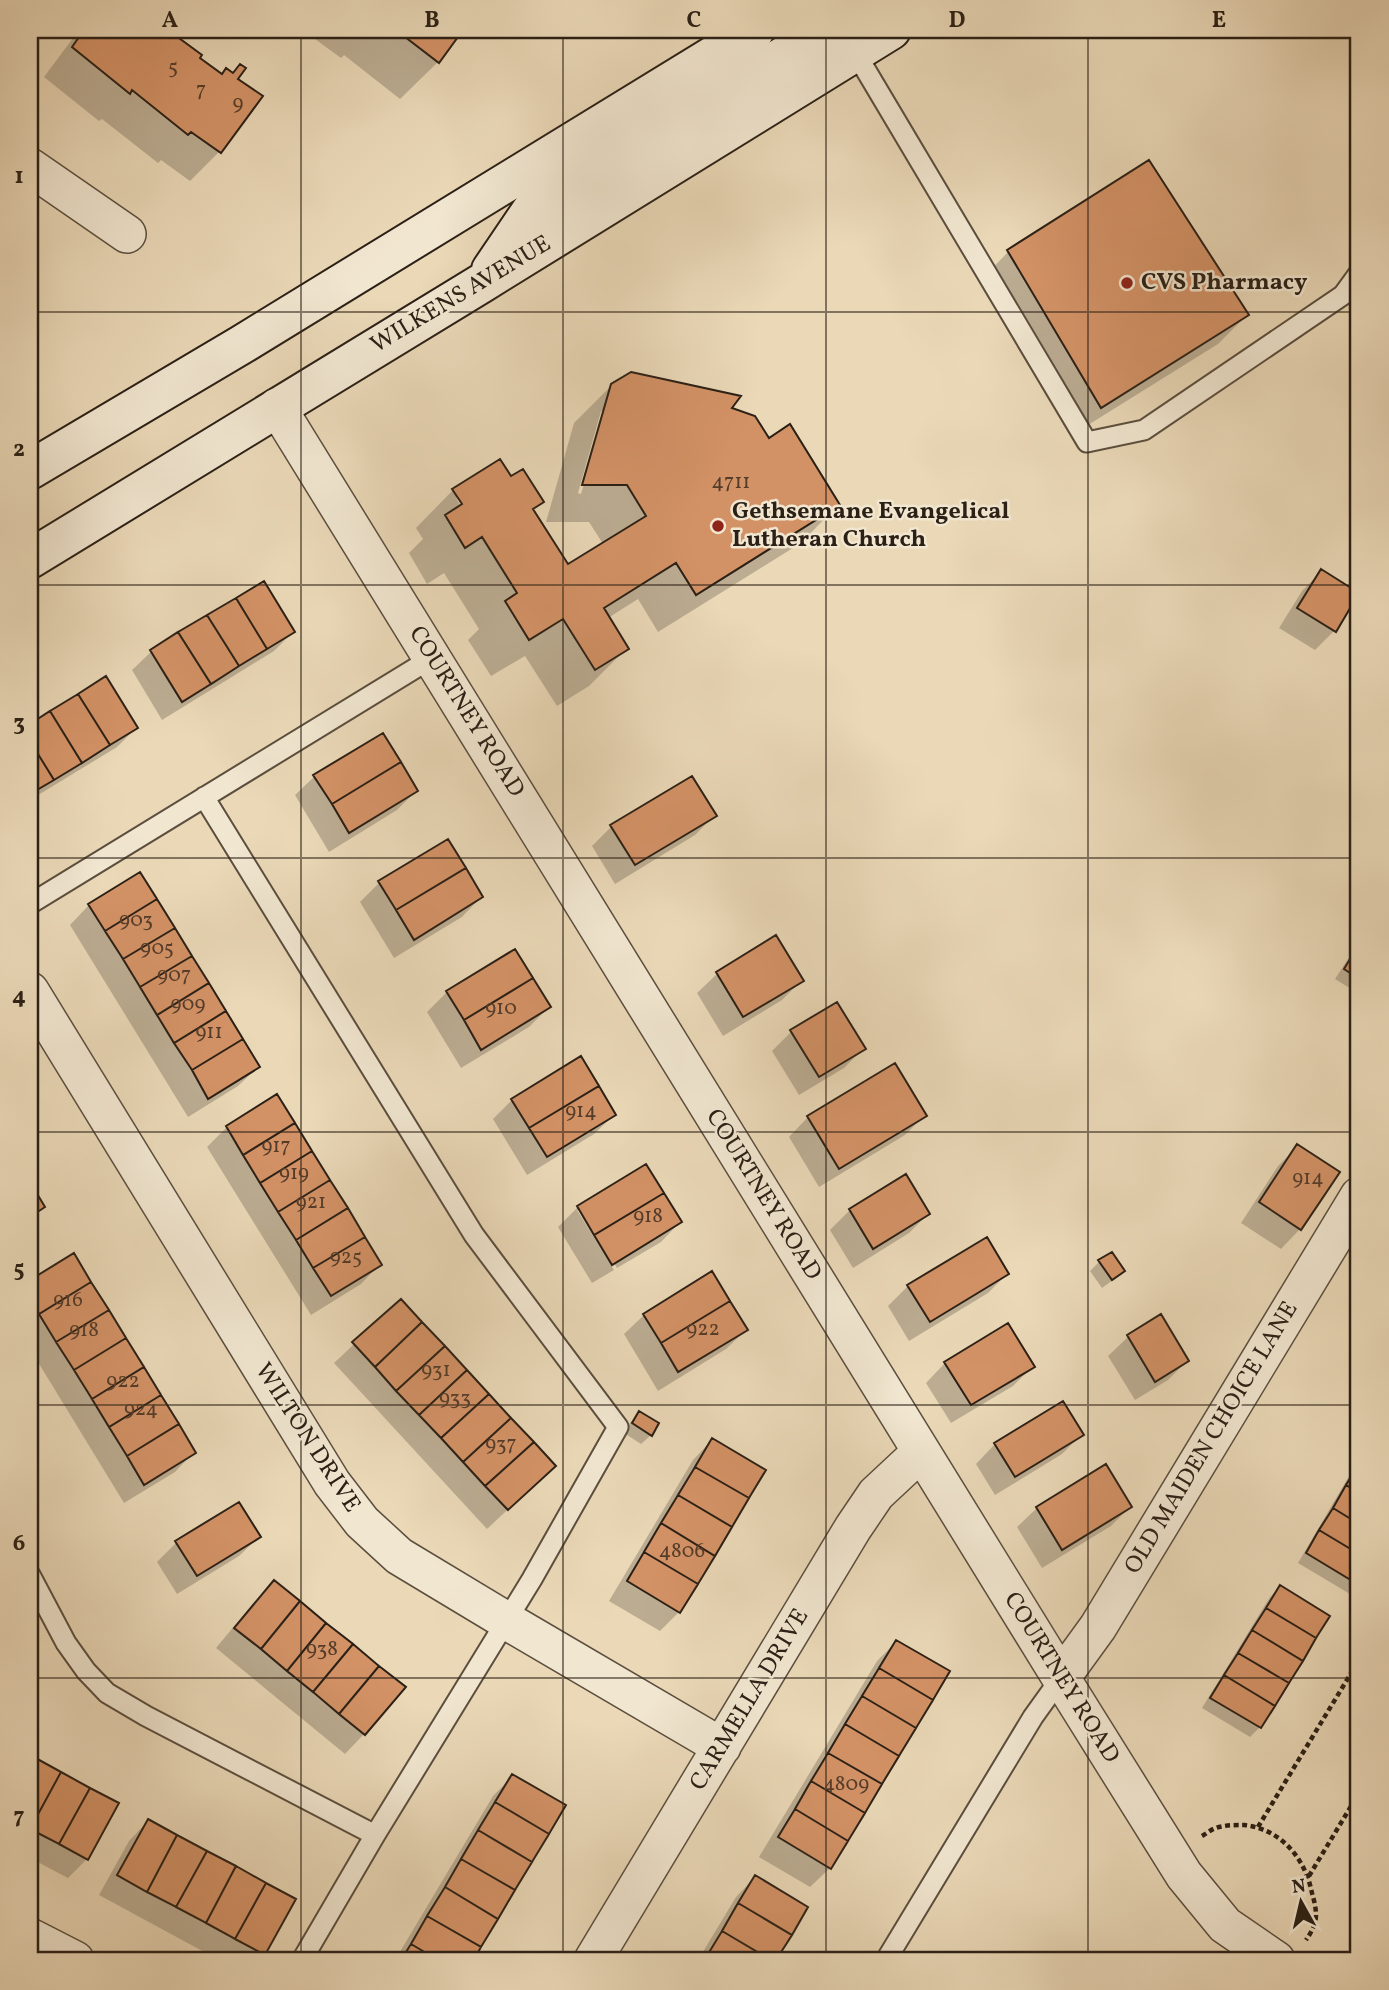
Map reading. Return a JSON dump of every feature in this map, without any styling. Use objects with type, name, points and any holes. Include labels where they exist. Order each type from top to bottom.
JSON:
[{"type":"main road","points":[[30,470],[241,345],[755,30]]},
{"type":"main road","name":"WILKENS AVENUE","points":[[30,559],[482,283],[841,41],[891,30]]},
{"type":"street","points":[[30,166],[127,234]]},
{"type":"street","name":"COURTNEY ROAD","points":[[277,407],[1184,1874],[1225,1924],[1289,1955]]},
{"type":"street","name":"WILTON DRIVE","points":[[30,991],[332,1483],[362,1522],[399,1556],[722,1747]]},
{"type":"street","name":"OLD MAIDEN CHOICE LANE","points":[[1061,1678],[1098,1627],[1359,1196]]},
{"type":"street","name":"CARMELLA DRIVE","points":[[593,1960],[861,1517],[876,1494],[921,1452]]},
{"type":"street","points":[[30,1937],[75,1960]]},
{"type":"lane","points":[[841,41],[943,198],[1087,442],[1144,430],[1343,295],[1359,273]]},
{"type":"lane","points":[[30,904],[432,658]]},
{"type":"lane","points":[[204,797],[474,1234],[618,1427],[507,1621],[375,1835],[302,1960]]},
{"type":"lane","points":[[30,1575],[66,1643],[86,1671],[107,1693],[375,1835]]},
{"type":"lane","points":[[886,1960],[1033,1717],[1061,1678]]},
{"type":"path","points":[[1258,1827],[1359,1660]]},
{"type":"path","points":[[1309,1876],[1359,1793]]},
{"type":"path","points":[[1171,1854],[1217,1828],[1236,1825],[1258,1827],[1275,1835],[1289,1847],[1309,1876],[1316,1916],[1313,1929],[1289,1955]]},
{"type":"building","points":[[84,30],[159,30],[169,37],[172,33],[222,74],[226,68],[233,73],[240,64],[246,68],[238,79],[263,96],[221,153],[191,132],[188,135],[132,90],[130,94],[72,47]]},
{"type":"building","points":[[396,30],[463,30],[439,63]]},
{"type":"building","name":"CVS Pharmacy","points":[[1149,160],[1249,315],[1101,408],[1007,250]]},
{"type":"building","name":"Gethsemane Evangelical Lutheran Church","points":[[631,372],[741,396],[732,408],[755,416],[769,438],[790,424],[840,505],[696,595],[676,563],[604,608],[629,649],[595,670],[563,619],[529,640],[505,601],[517,593],[482,537],[465,548],[445,515],[462,504],[452,489],[500,459],[511,476],[523,469],[544,502],[533,509],[568,564],[646,516],[627,485],[582,485],[611,384]]},
{"type":"building","points":[[1321,569],[1359,593],[1336,632],[1297,608]]},
{"type":"building","points":[[264,581],[295,632],[267,649],[236,598]]},
{"type":"building","points":[[236,598],[267,649],[239,666],[207,615]]},
{"type":"building","points":[[207,615],[239,666],[211,684],[178,632]]},
{"type":"building","points":[[178,632],[211,684],[182,702],[150,650]]},
{"type":"building","points":[[106,676],[138,728],[110,745],[78,694]]},
{"type":"building","points":[[78,694],[110,745],[82,763],[50,711]]},
{"type":"building","points":[[50,711],[82,763],[54,780],[30,741],[30,724]]},
{"type":"building","points":[[383,733],[401,762],[332,804],[313,775]]},
{"type":"building","points":[[30,741],[54,780],[30,794]]},
{"type":"building","points":[[401,762],[418,791],[349,833],[332,804]]},
{"type":"building","points":[[692,776],[717,816],[635,865],[610,825]]},
{"type":"building","points":[[448,839],[466,868],[396,910],[378,881]]},
{"type":"building","points":[[466,868],[483,897],[414,940],[396,910]]},
{"type":"building","points":[[140,872],[157,899],[105,931],[88,904]]},
{"type":"building","points":[[157,899],[175,928],[123,959],[105,931]]},
{"type":"building","points":[[175,928],[192,956],[140,987],[123,959]]},
{"type":"building","points":[[776,935],[804,981],[743,1017],[716,972]]},
{"type":"building","points":[[1359,944],[1359,979],[1344,969]]},
{"type":"building","points":[[515,949],[533,978],[464,1020],[446,991]]},
{"type":"building","points":[[192,956],[209,983],[157,1015],[140,987]]},
{"type":"building","points":[[533,978],[551,1007],[481,1050],[464,1020]]},
{"type":"building","points":[[209,983],[226,1011],[174,1043],[157,1015]]},
{"type":"building","points":[[837,1002],[866,1049],[819,1077],[790,1030]]},
{"type":"building","points":[[226,1011],[243,1039],[192,1070],[174,1043]]},
{"type":"building","points":[[243,1039],[260,1067],[208,1099],[192,1070]]},
{"type":"building","points":[[581,1056],[599,1086],[529,1128],[511,1099]]},
{"type":"building","points":[[895,1063],[927,1116],[839,1169],[807,1116]]},
{"type":"building","points":[[599,1086],[616,1115],[547,1157],[529,1128]]},
{"type":"building","points":[[277,1094],[295,1123],[243,1155],[226,1126]]},
{"type":"building","points":[[295,1123],[312,1151],[260,1183],[243,1155]]},
{"type":"building","points":[[1297,1144],[1340,1172],[1301,1230],[1259,1202]]},
{"type":"building","points":[[312,1151],[330,1180],[278,1212],[260,1183]]},
{"type":"building","points":[[646,1164],[664,1193],[594,1235],[577,1206]]},
{"type":"building","points":[[906,1174],[930,1214],[873,1249],[849,1209]]},
{"type":"building","points":[[330,1180],[348,1208],[296,1240],[278,1212]]},
{"type":"building","points":[[30,1182],[45,1207],[30,1217]]},
{"type":"building","points":[[664,1193],[682,1222],[612,1265],[594,1235]]},
{"type":"building","points":[[348,1208],[365,1237],[313,1268],[296,1240]]},
{"type":"building","points":[[365,1237],[382,1265],[331,1296],[313,1268]]},
{"type":"building","points":[[987,1237],[1009,1274],[930,1322],[907,1285]]},
{"type":"building","points":[[1112,1252],[1125,1271],[1112,1280],[1098,1260]]},
{"type":"building","points":[[74,1253],[91,1282],[39,1314],[30,1298],[30,1280]]},
{"type":"building","points":[[712,1271],[730,1301],[661,1343],[643,1314]]},
{"type":"building","points":[[91,1282],[109,1310],[56,1342],[39,1314]]},
{"type":"building","points":[[401,1299],[422,1322],[375,1367],[352,1342]]},
{"type":"building","points":[[730,1301],[748,1330],[678,1372],[661,1343]]},
{"type":"building","points":[[109,1310],[126,1338],[74,1370],[56,1342]]},
{"type":"building","points":[[1161,1314],[1189,1361],[1155,1382],[1127,1335]]},
{"type":"building","points":[[422,1322],[445,1346],[396,1391],[375,1367]]},
{"type":"building","points":[[1008,1323],[1035,1367],[971,1405],[944,1362]]},
{"type":"building","points":[[126,1338],[144,1367],[92,1399],[74,1370]]},
{"type":"building","points":[[445,1346],[467,1370],[419,1415],[396,1391]]},
{"type":"building","points":[[144,1367],[161,1395],[109,1427],[92,1399]]},
{"type":"building","points":[[467,1370],[489,1394],[441,1438],[419,1415]]},
{"type":"building","points":[[489,1394],[511,1418],[463,1462],[441,1438]]},
{"type":"building","points":[[161,1395],[179,1424],[127,1456],[109,1427]]},
{"type":"building","points":[[1063,1401],[1084,1435],[1015,1477],[994,1443]]},
{"type":"building","points":[[639,1411],[659,1423],[652,1436],[632,1423]]},
{"type":"building","points":[[511,1418],[534,1442],[485,1486],[463,1462]]},
{"type":"building","points":[[179,1424],[196,1453],[144,1485],[127,1456]]},
{"type":"building","points":[[712,1438],[766,1470],[749,1498],[695,1467]]},
{"type":"building","points":[[534,1442],[556,1466],[508,1510],[485,1486]]},
{"type":"building","points":[[1106,1464],[1132,1507],[1062,1550],[1036,1507]]},
{"type":"building","points":[[1359,1464],[1359,1493],[1346,1485]]},
{"type":"building","points":[[695,1467],[749,1498],[732,1527],[678,1495]]},
{"type":"building","points":[[1346,1485],[1359,1493],[1359,1524],[1333,1508]]},
{"type":"building","points":[[678,1495],[732,1527],[715,1556],[661,1523]]},
{"type":"building","points":[[239,1502],[261,1537],[197,1576],[175,1541]]},
{"type":"building","points":[[1333,1508],[1359,1524],[1359,1554],[1319,1530]]},
{"type":"building","points":[[661,1523],[715,1556],[698,1584],[644,1552]]},
{"type":"building","points":[[1319,1530],[1359,1554],[1359,1585],[1306,1553]]},
{"type":"building","points":[[644,1552],[698,1584],[680,1613],[627,1581]]},
{"type":"building","points":[[274,1580],[300,1601],[261,1649],[234,1628]]},
{"type":"building","points":[[1280,1585],[1330,1616],[1316,1638],[1266,1608]]},
{"type":"building","points":[[300,1601],[326,1623],[287,1671],[261,1649]]},
{"type":"building","points":[[1266,1608],[1316,1638],[1303,1661],[1252,1630]]},
{"type":"building","points":[[326,1623],[353,1644],[313,1692],[287,1671]]},
{"type":"building","points":[[1252,1630],[1303,1661],[1289,1683],[1238,1653]]},
{"type":"building","points":[[896,1640],[950,1671],[933,1700],[879,1668]]},
{"type":"building","points":[[353,1644],[379,1666],[339,1714],[313,1692]]},
{"type":"building","points":[[1238,1653],[1289,1683],[1275,1706],[1224,1675]]},
{"type":"building","points":[[379,1666],[406,1687],[365,1735],[339,1714]]},
{"type":"building","points":[[879,1668],[933,1700],[916,1728],[862,1696]]},
{"type":"building","points":[[1224,1675],[1275,1706],[1261,1728],[1210,1698]]},
{"type":"building","points":[[862,1696],[916,1728],[899,1756],[845,1724]]},
{"type":"building","points":[[845,1724],[899,1756],[882,1784],[828,1753]]},
{"type":"building","points":[[828,1753],[882,1784],[865,1813],[811,1781]]},
{"type":"building","points":[[32,1756],[61,1772],[30,1829],[30,1761]]},
{"type":"building","points":[[61,1772],[90,1788],[59,1844],[30,1829]]},
{"type":"building","points":[[512,1774],[566,1805],[549,1834],[495,1802]]},
{"type":"building","points":[[811,1781],[865,1813],[848,1841],[795,1809]]},
{"type":"building","points":[[90,1788],[119,1803],[88,1860],[59,1844]]},
{"type":"building","points":[[495,1802],[549,1834],[532,1862],[478,1830]]},
{"type":"building","points":[[795,1809],[848,1841],[831,1869],[778,1837]]},
{"type":"building","points":[[148,1819],[177,1835],[147,1892],[117,1875]]},
{"type":"building","points":[[478,1830],[532,1862],[515,1890],[461,1859]]},
{"type":"building","points":[[177,1835],[207,1851],[176,1907],[147,1892]]},
{"type":"building","points":[[207,1851],[236,1866],[206,1923],[176,1907]]},
{"type":"building","points":[[461,1859],[515,1890],[498,1919],[445,1887]]},
{"type":"building","points":[[236,1866],[266,1883],[235,1939],[206,1923]]},
{"type":"building","points":[[755,1875],[808,1907],[792,1935],[738,1903]]},
{"type":"building","points":[[266,1883],[296,1899],[265,1955],[235,1939]]},
{"type":"building","points":[[445,1887],[498,1919],[481,1947],[427,1916]]},
{"type":"building","points":[[738,1903],[792,1935],[776,1960],[771,1960],[722,1931]]},
{"type":"building","points":[[427,1916],[481,1947],[474,1960],[438,1960],[411,1944]]},
{"type":"building","points":[[722,1931],[771,1960],[705,1959]]},
{"type":"building","points":[[411,1944],[438,1960],[401,1960]]},
{"type":"place","name":"CVS Pharmacy","points":[[1127,283]]},
{"type":"place","name":"Gethsemane Evangelical Lutheran Church","points":[[718,526]]}]
